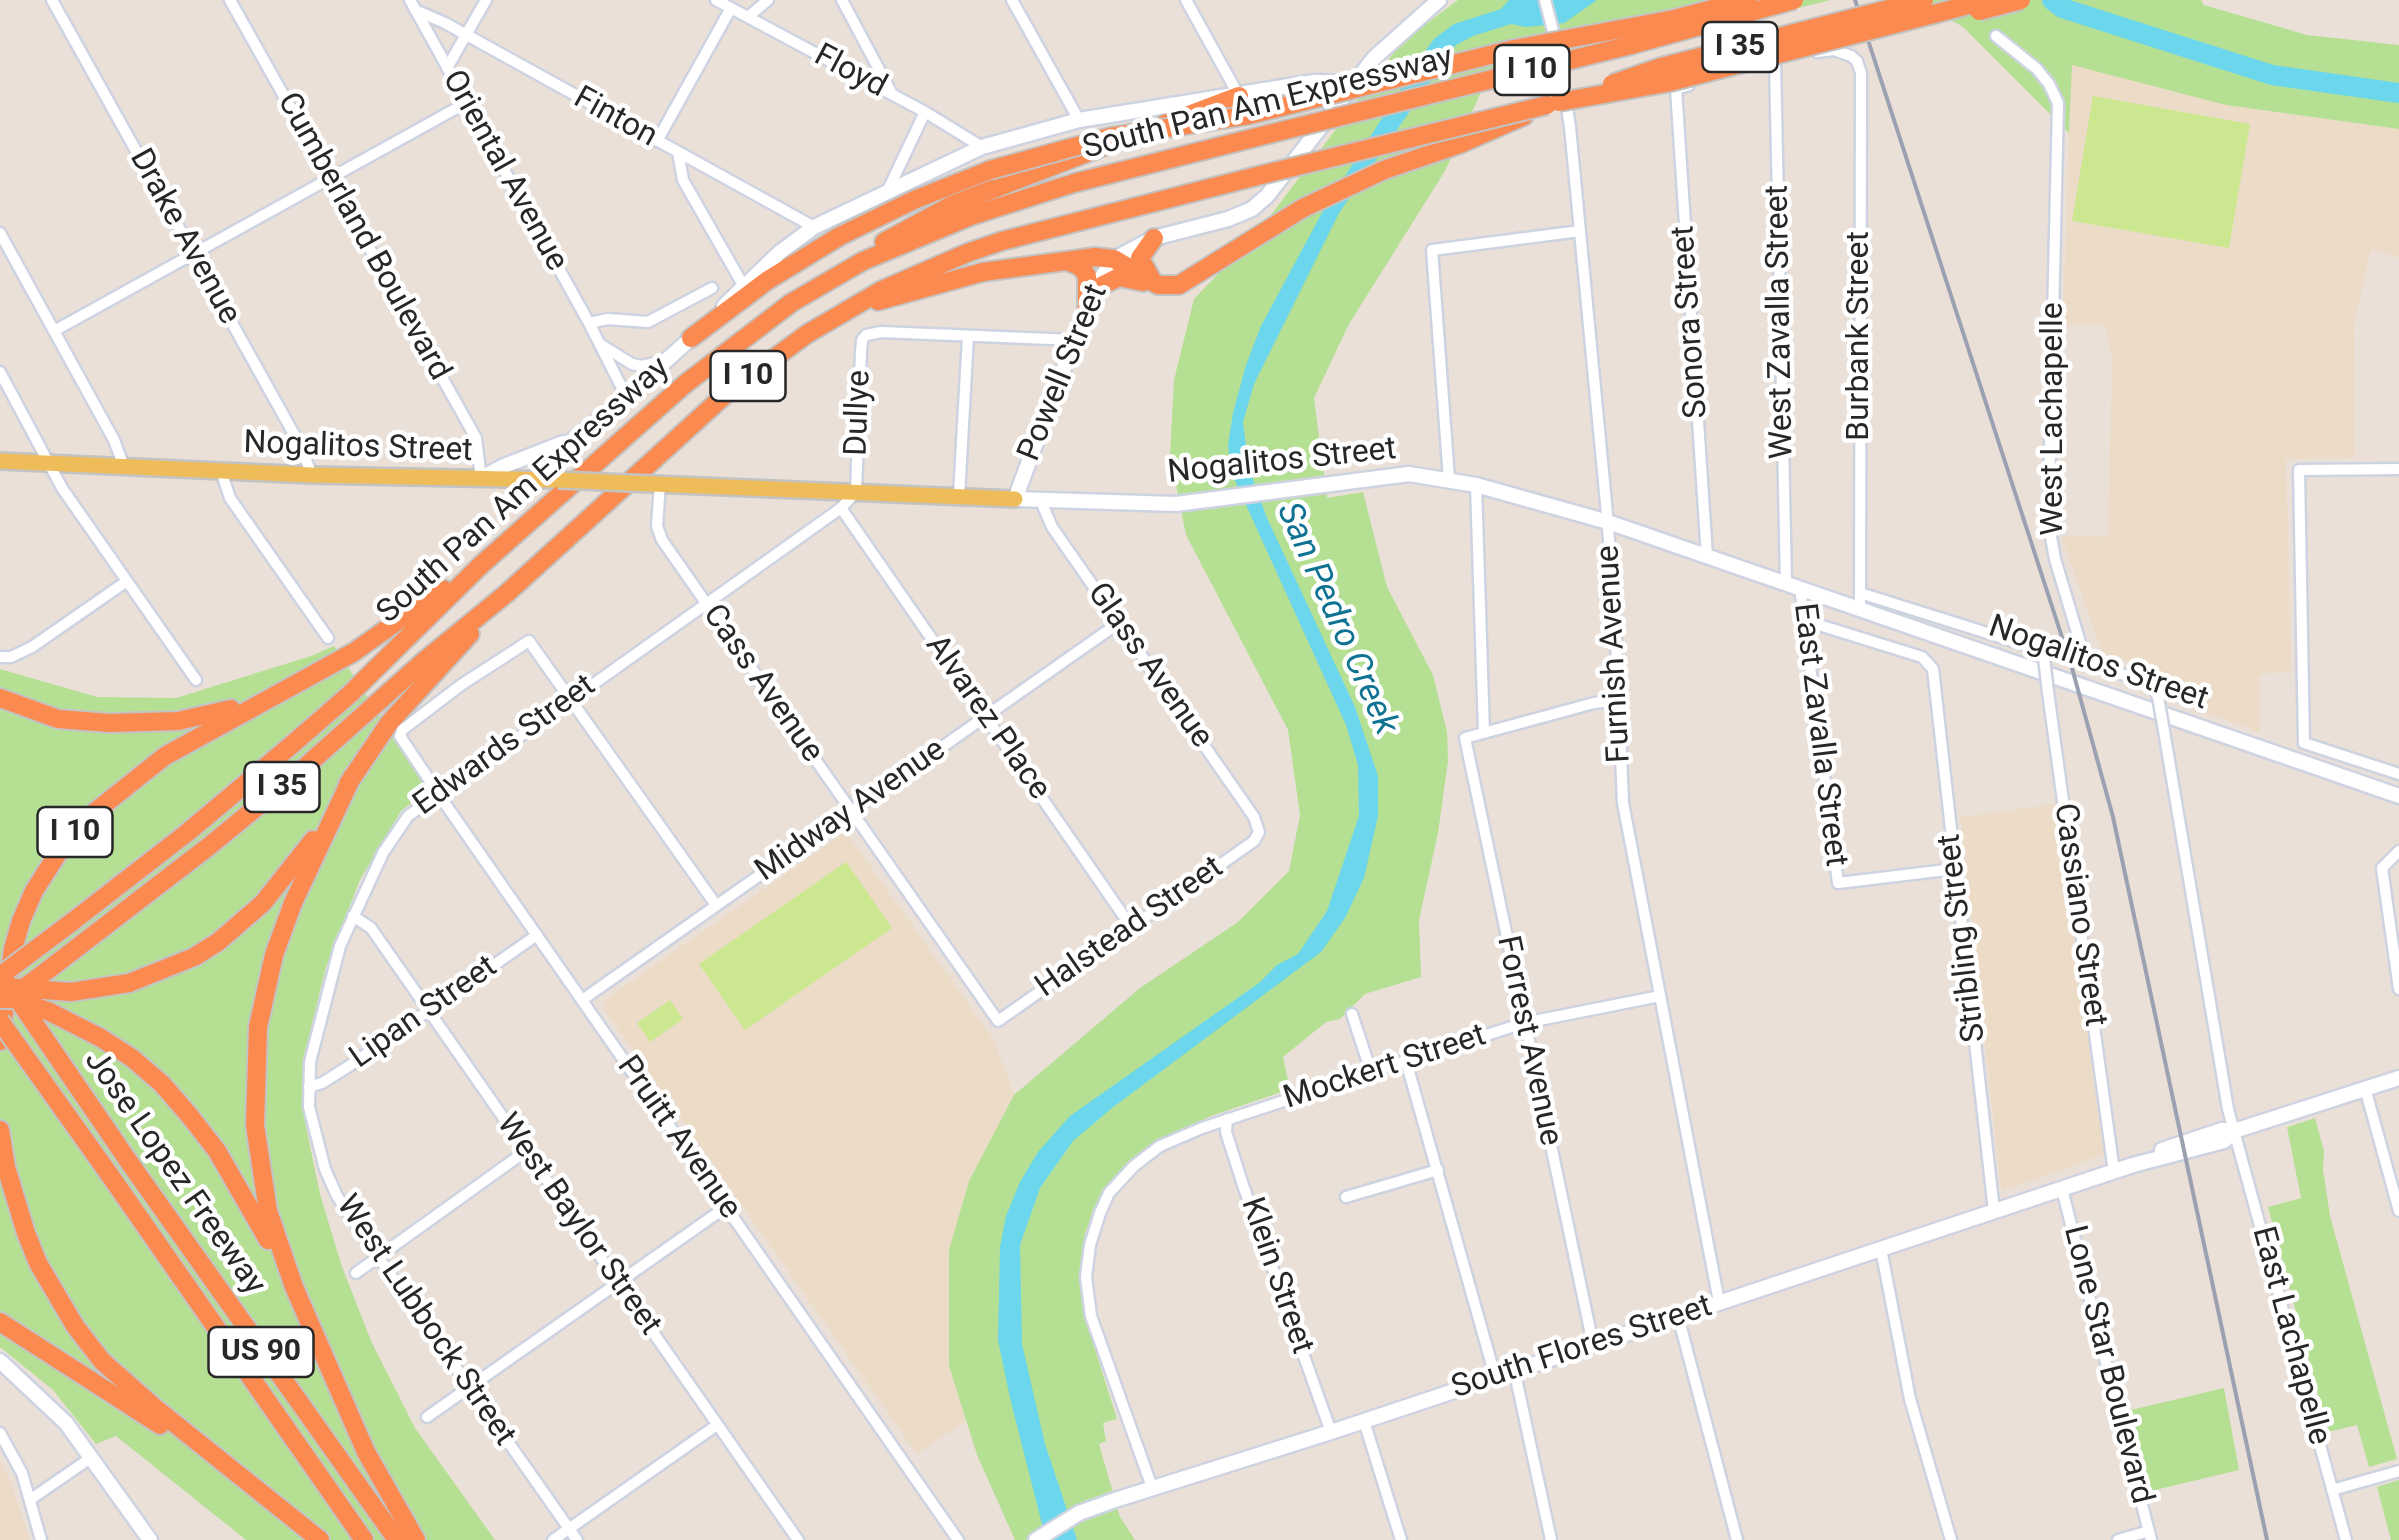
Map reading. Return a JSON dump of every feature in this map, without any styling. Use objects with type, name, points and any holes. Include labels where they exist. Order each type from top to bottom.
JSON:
[{"type":"highway","points":[[691,338],[768,280],[827,243],[914,200],[990,170],[1110,137],[1258,113],[1531,45],[1674,19],[1747,0]]},
{"type":"highway","name":"South Pan Am Expressway","points":[[1,987],[72,922],[296,742],[481,565],[709,364],[831,278],[920,235],[1019,200],[1794,0]]},
{"type":"highway","name":"South Pan Am Expressway","points":[[1554,104],[1661,67],[1924,0]]},
{"type":"highway","name":"South Pan Am Expressway","points":[[1,987],[48,970],[208,847],[507,593],[727,393],[773,357],[839,313],[920,272],[1002,241],[1265,174],[1554,104],[1666,83],[1988,0]]},
{"type":"highway","points":[[1798,50],[2021,0]]},
{"type":"highway","points":[[831,278],[898,232],[952,204],[1239,96]]},
{"type":"highway","points":[[1066,260],[1081,267],[1087,276],[1090,299],[1119,277],[1158,286],[1179,285],[1303,208],[1360,181],[1554,104]]},
{"type":"highway","points":[[1154,238],[1140,258],[1148,276],[1158,286]]},
{"type":"highway","points":[[839,313],[952,279],[1066,260],[1114,260],[1158,286]]},
{"type":"highway","name":"I 10","points":[[0,1041],[13,949],[21,921],[34,891],[66,841],[91,814],[148,767],[354,652],[481,565]]},
{"type":"highway","name":"I 10","points":[[416,1540],[366,1452],[304,1312],[274,1230],[262,1186],[254,1109],[256,1045],[267,980],[286,920],[352,777],[389,723],[507,593]]},
{"type":"highway","points":[[0,698],[58,719],[134,724],[198,718],[260,702]]},
{"type":"highway","points":[[1,987],[71,992],[129,983],[194,957],[263,903],[308,847],[352,777]]},
{"type":"highway","points":[[1,987],[14,999],[50,1012],[100,1038],[132,1058],[162,1084],[217,1151],[252,1208],[304,1312]]},
{"type":"highway","name":"Jose Lopez Freeway","points":[[1,987],[397,1540]]},
{"type":"highway","name":"Jose Lopez Freeway","points":[[0,1021],[364,1540]]},
{"type":"highway","points":[[0,1130],[6,1168],[38,1263],[75,1326],[102,1361],[154,1408],[320,1540]]},
{"type":"highway","points":[[0,1322],[249,1482]]},
{"type":"main road","name":"Powell Street","points":[[1015,498],[1090,299],[1114,260],[1154,238],[1252,209],[1267,196],[1353,83],[1395,36],[1440,0]]},
{"type":"main road","points":[[555,480],[557,452],[691,338],[743,284],[814,227],[888,190],[982,148],[1079,120],[1314,82],[1353,83]]},
{"type":"main road","points":[[481,479],[568,441]]},
{"type":"main road","name":"Nogalitos Street","points":[[0,461],[1176,504],[1397,475],[1450,480],[1608,522],[2399,796]]},
{"type":"main road","name":"South Flores Street","points":[[1036,1540],[1079,1514],[1115,1500],[2134,1166],[2147,1155],[2191,1140],[2222,1130],[2234,1132],[2399,1078]]},
{"type":"main road","points":[[0,1360],[66,1423],[150,1540]]},
{"type":"street","name":"Drake Avenue","points":[[52,0],[300,445],[312,475]]},
{"type":"street","name":"Cumberland Boulevard","points":[[230,0],[476,438],[481,479]]},
{"type":"street","points":[[447,68],[486,0]]},
{"type":"street","name":"Floyd","points":[[716,0],[925,112],[982,148]]},
{"type":"street","points":[[748,17],[768,0]]},
{"type":"street","points":[[842,0],[892,95]]},
{"type":"street","points":[[1012,0],[1079,120]]},
{"type":"street","points":[[1186,0],[1239,96]]},
{"type":"street","name":"Furnish Avenue","points":[[1545,0],[1558,50],[1580,232],[1608,522],[1623,803],[1719,1302]]},
{"type":"street","name":"Finton","points":[[412,5],[814,227]]},
{"type":"street","name":"Oriental Avenue","points":[[412,5],[626,396]]},
{"type":"street","points":[[657,141],[731,8]]},
{"type":"street","name":"West Lachapelle","points":[[1996,36],[2037,68],[2058,104],[2051,543],[2082,649],[2099,666],[2152,686],[2158,697],[2234,1132]]},
{"type":"street","name":"Burbank Street","points":[[1775,61],[1826,50],[1850,56],[1857,61],[1861,73],[1860,611]]},
{"type":"street","name":"Sonora Street","points":[[1707,556],[1676,89],[1775,61]]},
{"type":"street","name":"West Zavalla Street","points":[[1775,61],[1793,585]]},
{"type":"street","points":[[54,331],[466,103]]},
{"type":"street","points":[[888,190],[925,112]]},
{"type":"street","points":[[678,152],[683,180],[743,284]]},
{"type":"street","points":[[1450,480],[1432,250],[1580,232]]},
{"type":"street","points":[[0,233],[114,440],[124,467]]},
{"type":"street","points":[[589,323],[648,322],[712,288]]},
{"type":"street","name":"Dullye","points":[[856,492],[861,344],[866,335],[881,332],[968,336]]},
{"type":"street","points":[[960,496],[968,336],[1074,340]]},
{"type":"street","points":[[598,342],[632,364],[664,361]]},
{"type":"street","points":[[0,372],[62,488],[196,680]]},
{"type":"street","points":[[2399,469],[2299,470],[2304,743],[2399,774]]},
{"type":"street","points":[[220,471],[230,498],[328,638]]},
{"type":"street","name":"Cass Avenue","points":[[656,484],[657,526],[662,540],[998,1021]]},
{"type":"street","points":[[1476,485],[1484,733],[1594,703],[1620,700]]},
{"type":"street","name":"Edwards Street","points":[[309,1087],[318,1022],[340,946],[382,853],[402,823],[438,792],[841,508],[856,492]]},
{"type":"street","name":"Glass Avenue","points":[[1040,499],[1052,527],[1254,817],[1259,832]]},
{"type":"street","name":"Alvarez Place","points":[[841,508],[1132,928]]},
{"type":"street","points":[[0,658],[32,647],[127,581]]},
{"type":"street","name":"East Zavalla Street","points":[[1793,585],[1803,620],[1838,883],[1955,870]]},
{"type":"street","name":"Nogalitos Street","points":[[1860,593],[2032,647],[2044,658]]},
{"type":"street","name":"Stribling Street","points":[[1803,620],[1922,657],[1931,666],[1994,1211]]},
{"type":"street","name":"Midway Avenue","points":[[582,1000],[1120,622]]},
{"type":"street","name":"Pruitt Avenue","points":[[570,698],[529,642],[524,641],[409,723],[400,736],[958,1540]]},
{"type":"street","name":"Cassiano Street","points":[[2044,658],[2114,1172]]},
{"type":"street","points":[[570,698],[716,906]]},
{"type":"street","name":"Forrest Avenue","points":[[1484,733],[1466,738],[1593,1344]]},
{"type":"street","name":"Halstead Street","points":[[998,1021],[1254,841],[1259,832]]},
{"type":"street","points":[[2399,852],[2382,868],[2399,989]]},
{"type":"street","name":"West Baylor Street","points":[[353,916],[371,928],[798,1540]]},
{"type":"street","name":"Lipan Street","points":[[309,1087],[338,1073],[536,935]]},
{"type":"street","name":"Mockert Street","points":[[1227,1119],[1524,1023],[1660,996]]},
{"type":"street","points":[[1352,1014],[1371,1072]]},
{"type":"street","points":[[1406,1061],[1495,1376]]},
{"type":"street","name":"West Lubbock Street","points":[[309,1087],[314,1132],[337,1196],[577,1540]]},
{"type":"street","points":[[2365,1088],[2399,1211]]},
{"type":"street","points":[[1153,1490],[1091,1316],[1086,1277],[1090,1245],[1109,1193],[1146,1155],[1227,1119]]},
{"type":"street","name":"Klein Street","points":[[1227,1119],[1226,1132],[1331,1432]]},
{"type":"street","name":"East Lachapelle","points":[[2234,1132],[2346,1540]]},
{"type":"street","points":[[356,1273],[526,1150]]},
{"type":"street","points":[[1346,1197],[1438,1170]]},
{"type":"street","name":"Lone Star Boulevard","points":[[2062,1189],[2150,1536]]},
{"type":"street","points":[[428,1416],[726,1206]]},
{"type":"street","points":[[1881,1250],[1910,1398],[1951,1540]]},
{"type":"street","points":[[1678,1316],[1737,1540]]},
{"type":"street","points":[[1514,1369],[1552,1540]]},
{"type":"street","points":[[1364,1421],[1401,1540]]},
{"type":"street","points":[[553,1540],[717,1426]]},
{"type":"street","points":[[0,1433],[22,1473],[41,1540]]},
{"type":"street","points":[[31,1499],[92,1456]]},
{"type":"street","points":[[2332,1490],[2399,1472]]},
{"type":"street","points":[[2118,1540],[2150,1536]]},
{"type":"shaded area","points":[[2071,64],[2226,105],[2399,129],[2399,258],[2371,249],[2354,325],[2355,458],[2286,459],[2291,672],[2259,674],[2260,732],[2171,701],[2166,678],[2102,652],[2061,536],[2108,537],[2112,359],[2105,325],[2063,325]]},
{"type":"shaded area","points":[[2056,804],[2105,1154],[2004,1191],[1960,817]]},
{"type":"shaded area","points":[[846,832],[994,1040],[1014,1095],[969,1181],[949,1367],[966,1421],[917,1454],[603,1008],[607,998]]},
{"type":"shaded area","points":[[0,1461],[12,1485],[30,1540],[0,1540]]},
{"type":"green space","points":[[1458,0],[1831,0],[1693,33],[1586,42],[1510,60],[1487,79],[1445,171],[1349,324],[1314,398],[1327,498],[1363,492],[1387,587],[1433,675],[1447,732],[1448,761],[1438,833],[1419,920],[1421,977],[1365,994],[1340,1019],[1326,1022],[1283,1057],[1290,1089],[1211,1116],[1152,1143],[1110,1183],[1094,1208],[1085,1234],[1081,1281],[1083,1306],[1117,1419],[1103,1423],[1106,1441],[1099,1444],[1120,1517],[1135,1540],[1015,1540],[977,1455],[949,1366],[949,1250],[969,1181],[1014,1095],[1140,988],[1238,922],[1289,871],[1300,815],[1288,730],[1186,535],[1170,455],[1174,380],[1194,299],[1258,232],[1402,42]]},
{"type":"green space","points":[[1917,0],[2201,0],[2204,5],[2307,35],[2399,45],[2399,129],[2226,105],[2072,65],[2069,133],[1963,27]]},
{"type":"green space","points":[[2093,96],[2250,124],[2229,248],[2072,221]]},
{"type":"green space","points":[[334,646],[429,790],[401,811],[360,880],[326,967],[304,1057],[304,1117],[320,1194],[342,1267],[372,1343],[415,1428],[495,1540],[246,1540],[116,1436],[96,1444],[53,1390],[0,1347],[0,669],[97,697],[176,698]]},
{"type":"green space","points":[[846,862],[892,928],[745,1030],[699,964]]},
{"type":"green space","points":[[670,1000],[683,1019],[650,1042],[637,1023]]},
{"type":"green space","points":[[2315,1118],[2324,1151],[2330,1216],[2397,1459],[2369,1467],[2357,1425],[2328,1432],[2268,1207],[2301,1198],[2287,1127]]},
{"type":"green space","points":[[2224,1388],[2239,1470],[2151,1491],[2131,1410]]},
{"type":"green space","points":[[2399,1480],[2399,1540],[2391,1540],[2377,1487]]},
{"type":"water","points":[[1509,0],[1597,0],[1564,23],[1526,27],[1511,24],[1456,45],[1339,213],[1254,384],[1243,422],[1249,469],[1267,518],[1355,707],[1378,776],[1378,816],[1364,878],[1345,918],[1321,952],[1112,1108],[1073,1141],[1040,1188],[1020,1245],[1022,1344],[1045,1444],[1077,1540],[1046,1540],[998,1340],[1000,1247],[1006,1216],[1020,1182],[1038,1152],[1070,1116],[1259,983],[1277,965],[1298,954],[1327,911],[1359,816],[1358,765],[1346,725],[1231,472],[1228,445],[1246,365],[1261,326],[1324,209],[1423,54],[1434,39],[1454,24],[1501,9]]},
{"type":"waterway","name":"San Pedro Creek","points":[[2052,0],[2062,8],[2272,75],[2399,93]]},
{"type":"railway","points":[[1855,0],[2072,668],[2113,817],[2267,1540]]}]
